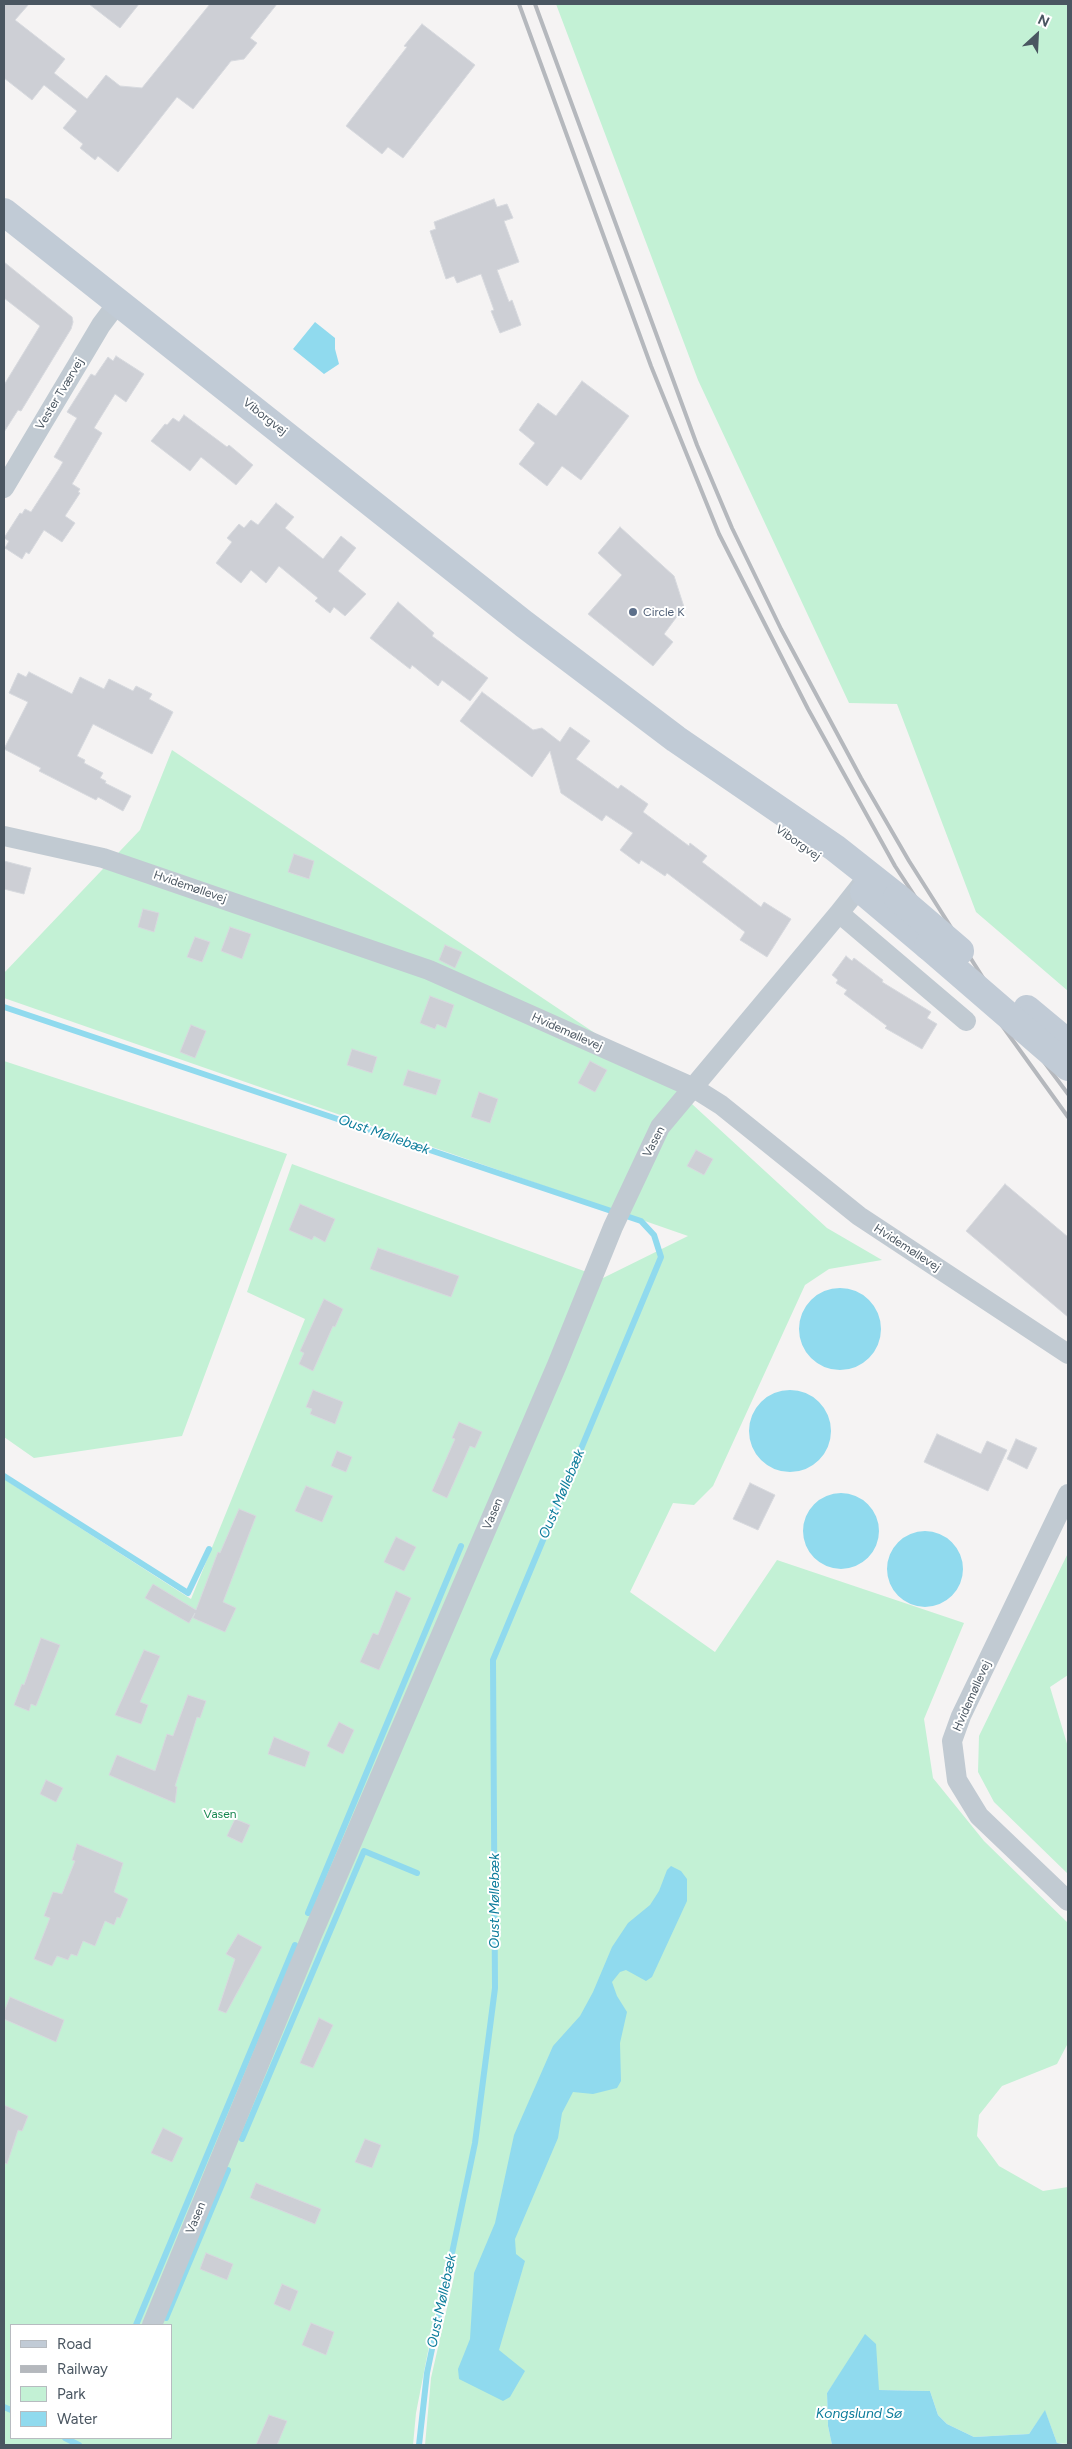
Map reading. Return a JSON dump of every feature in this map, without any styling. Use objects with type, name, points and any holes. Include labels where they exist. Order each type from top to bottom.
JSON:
[{"type":"street","name":"Viborgvej","points":[[4,212],[119,301],[524,624],[676,739],[786,813],[864,881],[928,946],[1068,1067]]},
{"type":"street","name":"Vester Tværvej","points":[[4,488],[101,325],[119,301]]},
{"type":"street","name":"Hvidemøllevej","points":[[4,836],[103,858],[420,967],[694,1088],[721,1106],[859,1216],[1068,1354]]},
{"type":"street","name":"Viborgvej","points":[[864,881],[897,897],[1068,1043]]},
{"type":"street","name":"Vasen","points":[[152,2324],[312,1936],[558,1364],[612,1226],[660,1128],[864,881]]},
{"type":"street","points":[[839,912],[966,1021]]},
{"type":"street","name":"Hvidemøllevej","points":[[1068,1494],[961,1716],[952,1741],[957,1780],[978,1816],[1068,1901]]},
{"type":"green space","points":[[556,4],[1068,4],[1068,991],[976,912],[897,704],[849,703],[698,380]]},
{"type":"green space","points":[[172,750],[668,1082],[827,1228],[882,1260],[829,1269],[805,1285],[713,1486],[694,1505],[673,1503],[630,1592],[715,1652],[777,1560],[964,1623],[924,1719],[933,1778],[984,1841],[1068,1923],[1068,2043],[1057,2064],[1002,2086],[979,2115],[977,2136],[999,2166],[1043,2191],[1068,2187],[1068,2444],[1057,2443],[1045,2411],[1029,2434],[974,2437],[947,2424],[938,2415],[930,2391],[878,2390],[877,2369],[845,2367],[827,2393],[828,2426],[832,2445],[425,2445],[431,2378],[457,2264],[447,2254],[416,2413],[413,2445],[4,2445],[4,1479],[191,1599],[305,1319],[247,1292],[292,1164],[603,1278],[688,1236],[4,998],[4,973],[140,830]]},
{"type":"green space","points":[[4,1061],[287,1154],[182,1436],[34,1458],[4,1437]]},
{"type":"green space","points":[[1068,1553],[1068,1675],[1050,1687],[1068,1747],[1068,1874],[994,1802],[978,1772],[979,1736]]},
{"type":"water","points":[[315,322],[335,338],[335,349],[339,364],[324,374],[293,349]]},
{"type":"water","points":[[840,1288],[856,1291],[869,1300],[878,1313],[881,1329],[878,1345],[869,1358],[856,1367],[840,1370],[824,1367],[811,1358],[802,1345],[799,1329],[802,1313],[811,1300],[824,1291]]},
{"type":"water","points":[[790,1390],[806,1393],[819,1402],[828,1415],[831,1431],[828,1447],[819,1460],[806,1469],[790,1472],[774,1469],[761,1460],[752,1447],[749,1431],[752,1415],[761,1402],[774,1393]]},
{"type":"water","points":[[841,1493],[855,1496],[868,1504],[876,1517],[879,1531],[876,1545],[868,1558],[855,1566],[841,1569],[827,1566],[814,1558],[806,1545],[803,1531],[806,1517],[814,1504],[827,1496]]},
{"type":"water","points":[[925,1531],[939,1534],[952,1542],[960,1555],[963,1569],[960,1583],[952,1596],[939,1604],[925,1607],[911,1604],[898,1596],[890,1583],[887,1569],[890,1555],[898,1542],[911,1534]]},
{"type":"water","points":[[671,1866],[681,1871],[687,1879],[687,1901],[652,1977],[646,1981],[626,1970],[620,1972],[612,1982],[617,1996],[627,2012],[620,2043],[621,2081],[617,2088],[593,2094],[573,2092],[562,2113],[558,2138],[515,2239],[516,2254],[525,2261],[499,2350],[525,2371],[510,2397],[503,2401],[459,2379],[458,2369],[470,2339],[474,2273],[495,2223],[514,2135],[553,2046],[580,2016],[593,1992],[612,1947],[628,1923],[650,1905],[659,1891],[667,1870]]},
{"type":"water","name":"Kongslund Sø","points":[[865,2334],[876,2344],[879,2390],[930,2391],[938,2415],[947,2424],[974,2437],[1029,2434],[1045,2410],[1057,2443],[1068,2445],[832,2445],[828,2426],[827,2393]]},
{"type":"building","points":[[4,4],[29,4],[15,20],[65,59],[54,73],[87,99],[106,75],[120,86],[142,88],[210,4],[277,4],[250,38],[257,43],[244,59],[231,61],[193,109],[177,97],[118,172],[98,156],[95,160],[80,148],[83,144],[63,128],[77,111],[44,85],[32,100],[4,78]]},
{"type":"building","points":[[89,4],[139,4],[120,28]]},
{"type":"building","points":[[422,24],[475,65],[403,158],[388,147],[382,154],[346,126],[407,47],[404,46]]},
{"type":"building","points":[[494,199],[497,207],[507,204],[513,218],[504,221],[519,262],[497,270],[509,302],[512,300],[521,325],[500,333],[491,311],[494,310],[481,274],[457,283],[454,276],[446,279],[430,231],[436,229],[434,222]]},
{"type":"building","points":[[4,262],[72,317],[73,322],[71,329],[21,411],[18,410],[4,432],[4,385],[40,326],[4,298]]},
{"type":"building","points":[[116,356],[144,374],[126,402],[115,394],[94,428],[102,433],[72,484],[80,489],[78,492],[80,493],[65,516],[75,523],[62,542],[44,530],[29,554],[26,552],[22,559],[5,548],[9,541],[4,538],[20,513],[22,514],[25,509],[31,512],[63,462],[54,457],[77,418],[67,412],[91,374],[95,376],[108,357],[113,361]]},
{"type":"building","points":[[582,381],[629,416],[581,480],[562,466],[547,486],[519,464],[535,443],[519,430],[538,403],[556,416]]},
{"type":"building","points":[[184,415],[227,447],[229,445],[253,465],[236,485],[201,457],[190,471],[151,441],[165,424],[167,425],[173,418],[179,422]]},
{"type":"building","points":[[276,503],[294,517],[285,528],[323,559],[341,536],[356,548],[338,571],[366,594],[345,616],[334,607],[330,613],[315,601],[318,598],[279,566],[266,583],[251,570],[241,583],[216,563],[232,542],[227,538],[239,524],[244,528],[251,520],[258,525]]},
{"type":"building","points":[[620,527],[674,576],[684,607],[664,634],[673,642],[653,666],[588,614],[622,575],[598,553]]},
{"type":"building","points":[[398,602],[434,633],[432,636],[488,678],[470,701],[442,680],[438,686],[412,665],[410,669],[370,638]]},
{"type":"building","points":[[29,672],[72,694],[80,677],[104,689],[109,679],[133,691],[136,686],[152,694],[149,699],[173,712],[152,754],[93,724],[77,756],[85,760],[84,763],[103,773],[100,778],[106,781],[105,783],[131,796],[123,811],[98,797],[96,800],[39,771],[41,768],[4,749],[28,702],[9,693],[18,673],[26,677]]},
{"type":"building","points":[[482,692],[533,730],[542,728],[560,742],[570,727],[590,741],[576,759],[618,789],[621,785],[648,804],[643,812],[689,846],[690,843],[707,856],[702,862],[761,907],[764,902],[791,919],[767,957],[740,940],[745,932],[667,873],[665,876],[641,860],[639,864],[620,850],[633,833],[606,815],[602,821],[561,793],[550,751],[532,777],[460,721]]},
{"type":"building","points":[[294,854],[314,861],[309,879],[288,872]]},
{"type":"building","points":[[4,861],[31,868],[24,894],[4,889]]},
{"type":"building","points":[[143,909],[159,913],[154,932],[138,927]]},
{"type":"building","points":[[230,927],[251,934],[242,959],[221,951]]},
{"type":"building","points":[[195,937],[210,942],[202,962],[187,957]]},
{"type":"building","points":[[445,945],[462,952],[455,968],[439,960]]},
{"type":"building","points":[[846,956],[852,961],[854,958],[883,980],[882,982],[931,1012],[927,1018],[937,1024],[922,1049],[885,1028],[887,1026],[844,994],[847,990],[836,983],[838,980],[832,975]]},
{"type":"building","points":[[430,996],[454,1005],[446,1028],[437,1024],[435,1029],[420,1023]]},
{"type":"building","points":[[191,1025],[206,1031],[195,1058],[180,1052]]},
{"type":"building","points":[[352,1049],[377,1057],[372,1073],[347,1065]]},
{"type":"building","points":[[590,1061],[607,1070],[595,1092],[578,1083]]},
{"type":"building","points":[[408,1070],[441,1080],[436,1095],[403,1085]]},
{"type":"building","points":[[479,1092],[498,1099],[490,1123],[471,1117]]},
{"type":"building","points":[[696,1150],[713,1159],[704,1175],[687,1166]]},
{"type":"building","points":[[1005,1184],[1068,1237],[1068,1317],[966,1231]]},
{"type":"building","points":[[300,1204],[335,1219],[325,1242],[314,1236],[312,1240],[289,1230]]},
{"type":"building","points":[[378,1248],[459,1276],[451,1297],[370,1269]]},
{"type":"building","points":[[324,1299],[343,1309],[335,1327],[333,1326],[313,1371],[299,1364],[304,1353],[300,1351]]},
{"type":"building","points":[[313,1390],[343,1402],[335,1424],[310,1414],[312,1409],[306,1407]]},
{"type":"building","points":[[459,1422],[482,1432],[475,1448],[470,1446],[447,1498],[432,1491],[455,1439],[452,1438]]},
{"type":"building","points":[[937,1434],[981,1454],[987,1441],[1007,1450],[988,1491],[924,1462]]},
{"type":"building","points":[[1016,1439],[1037,1448],[1027,1469],[1007,1459]]},
{"type":"building","points":[[337,1451],[352,1457],[346,1472],[331,1466]]},
{"type":"building","points":[[750,1483],[775,1495],[758,1530],[733,1519]]},
{"type":"building","points":[[306,1486],[333,1496],[322,1522],[295,1511]]},
{"type":"building","points":[[239,1509],[256,1516],[223,1602],[236,1608],[225,1632],[193,1618],[195,1613],[189,1623],[145,1598],[153,1584],[196,1610],[218,1552],[220,1553]]},
{"type":"building","points":[[396,1537],[416,1547],[404,1571],[384,1562]]},
{"type":"building","points":[[396,1591],[411,1598],[379,1670],[360,1662],[373,1633],[378,1635]]},
{"type":"building","points":[[41,1638],[60,1645],[36,1706],[31,1704],[29,1711],[14,1705],[22,1684],[24,1685]]},
{"type":"building","points":[[144,1650],[160,1656],[140,1702],[148,1705],[141,1724],[115,1715]]},
{"type":"building","points":[[188,1695],[206,1701],[200,1718],[197,1717],[175,1786],[177,1787],[175,1803],[109,1775],[117,1755],[155,1771],[167,1734],[173,1736]]},
{"type":"building","points":[[339,1722],[354,1730],[343,1754],[327,1746]]},
{"type":"building","points":[[274,1737],[310,1752],[305,1767],[268,1754]]},
{"type":"building","points":[[46,1780],[63,1788],[56,1802],[40,1794]]},
{"type":"building","points":[[235,1819],[250,1825],[242,1843],[227,1836]]},
{"type":"building","points":[[77,1844],[123,1863],[114,1892],[128,1899],[120,1918],[117,1917],[114,1925],[105,1921],[95,1946],[83,1941],[77,1956],[71,1954],[68,1960],[57,1956],[52,1966],[34,1959],[50,1918],[44,1916],[53,1892],[62,1894],[75,1861],[72,1860]]},
{"type":"building","points":[[238,1934],[262,1947],[226,2013],[218,2010],[235,1959],[226,1954]]},
{"type":"building","points":[[10,1997],[64,2020],[56,2042],[4,2019],[4,2012]]},
{"type":"building","points":[[319,2018],[333,2025],[313,2068],[300,2063]]},
{"type":"building","points":[[4,2105],[28,2116],[22,2131],[18,2130],[7,2164],[4,2163]]},
{"type":"building","points":[[163,2128],[183,2138],[172,2162],[151,2153]]},
{"type":"building","points":[[365,2139],[381,2145],[372,2168],[355,2162]]},
{"type":"building","points":[[256,2183],[321,2209],[315,2224],[250,2198]]},
{"type":"building","points":[[206,2253],[233,2264],[227,2280],[200,2269]]},
{"type":"building","points":[[282,2284],[298,2291],[290,2311],[274,2304]]},
{"type":"building","points":[[311,2323],[334,2332],[326,2355],[302,2345]]},
{"type":"building","points":[[269,2415],[287,2421],[277,2445],[256,2445]]},
{"type":"waterway","name":"Oust Møllebæk","points":[[4,1007],[641,1221],[654,1235],[661,1257],[493,1660],[495,1988],[475,2143],[427,2373],[419,2445]]},
{"type":"waterway","points":[[4,1476],[188,1593],[209,1549]]},
{"type":"waterway","points":[[308,1913],[461,1546]]},
{"type":"waterway","points":[[242,2139],[364,1851],[417,1873]]},
{"type":"waterway","points":[[136,2324],[295,1945]]},
{"type":"waterway","points":[[166,2318],[228,2170]]},
{"type":"waterway","points":[[4,2407],[10,2410]]},
{"type":"waterway","points":[[67,2439],[79,2445]]},
{"type":"railway","points":[[519,4],[651,366],[719,534],[808,709],[895,866],[975,988],[1068,1117]]},
{"type":"railway","points":[[535,4],[697,445],[732,528],[781,629],[861,778],[909,861],[992,992],[1068,1094]]},
{"type":"place","name":"Circle K","points":[[633,612]]}]
